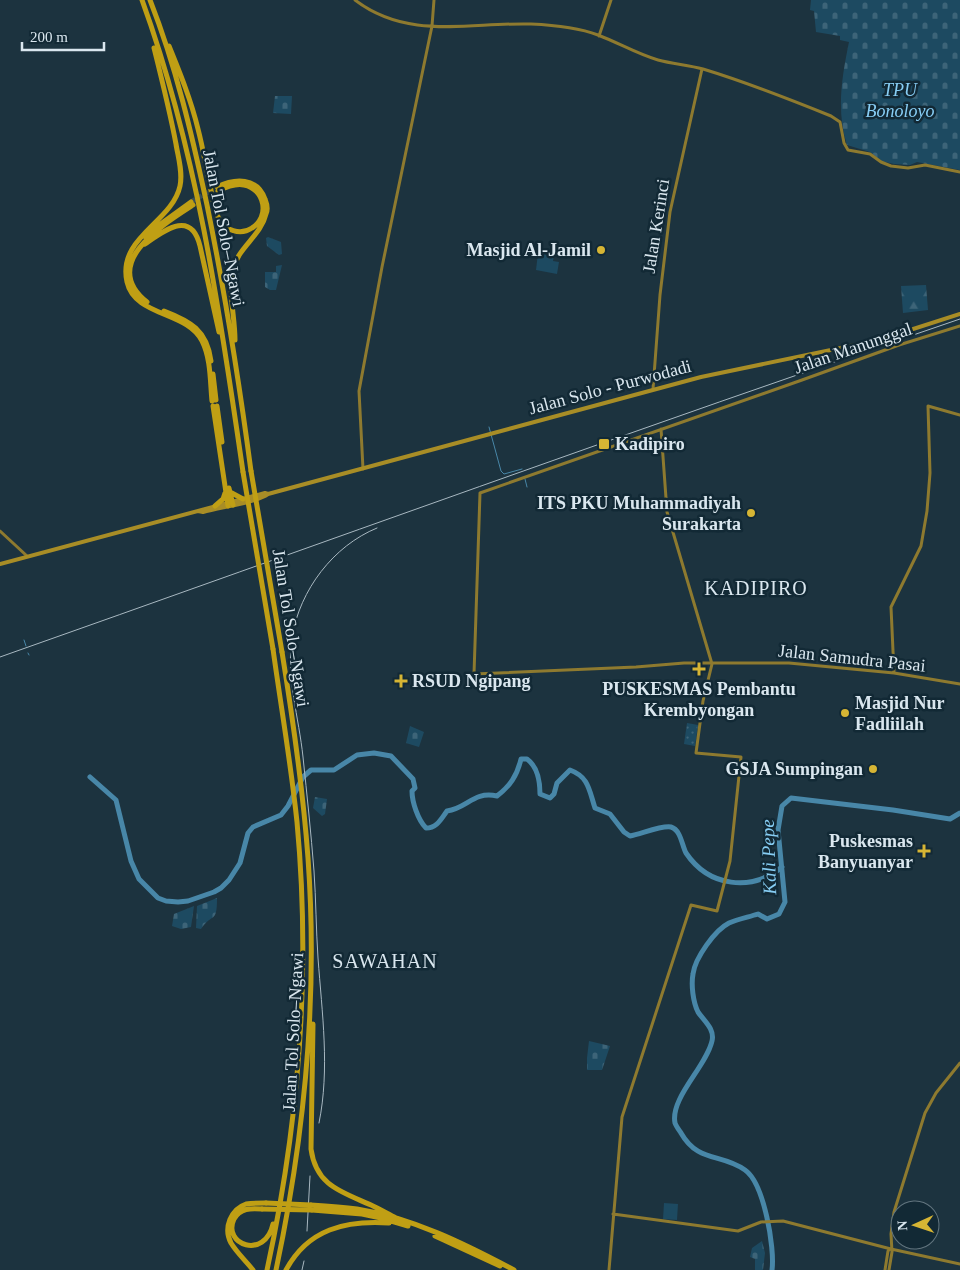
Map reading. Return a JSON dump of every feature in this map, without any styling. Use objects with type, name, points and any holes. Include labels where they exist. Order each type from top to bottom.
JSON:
[{"type":"highway","name":"Jalan Tol Solo–Ngawi","points":[[142,0],[184,136],[212,272],[289,758],[297,821],[303,954],[298,1070],[288,1154],[267,1270]]},
{"type":"highway","name":"Jalan Tol Solo–Ngawi","points":[[150,0],[160,25],[190,127],[220,271],[282,652],[305,817],[311,910],[311,1006],[298,1150],[276,1270]]},
{"type":"highway","points":[[146,12],[170,111],[180,184],[170,206],[145,231],[130,253],[126,264],[126,274],[130,289],[139,300],[150,308],[185,323],[194,330],[202,341],[208,359],[230,504]]},
{"type":"highway","points":[[160,25],[186,88],[198,127],[214,205],[219,220],[228,229],[237,232],[247,231],[258,223],[262,215],[263,208],[260,196],[253,188],[238,184],[218,189],[229,182],[248,181],[255,185],[263,194],[267,208],[267,214],[262,224],[238,256],[233,268],[231,286],[235,355]]},
{"type":"highway","points":[[138,241],[192,203],[156,232],[140,248],[131,263],[131,283],[135,291],[153,306],[182,318],[198,330],[210,352],[215,403]]},
{"type":"highway","points":[[140,248],[173,226],[181,225],[187,227],[196,235],[227,361]]},
{"type":"highway","points":[[228,492],[243,499]]},
{"type":"highway","points":[[212,508],[228,492]]},
{"type":"highway","points":[[311,1006],[313,1028],[312,1149],[316,1167],[323,1179],[335,1188],[373,1205],[396,1221],[433,1235],[507,1270]]},
{"type":"highway","points":[[288,1154],[286,1158],[270,1235],[257,1246],[246,1246],[236,1239],[232,1231],[235,1217],[246,1209],[262,1208],[312,1207]]},
{"type":"highway","points":[[254,1270],[230,1241],[228,1223],[233,1214],[241,1207],[249,1204],[266,1203],[312,1207],[396,1221],[449,1238],[514,1270]]},
{"type":"highway","points":[[286,1270],[305,1245],[329,1230],[342,1225],[364,1222],[396,1221]]},
{"type":"main road","name":"Jalan Solo - Purwodadi","points":[[0,564],[198,511],[265,496],[653,389],[711,374],[879,340],[960,314]]},
{"type":"main road","name":"Jalan Solo - Purwodadi","points":[[230,504],[265,493],[268,494]]},
{"type":"street","points":[[355,0],[389,19],[403,23],[432,26],[564,26],[599,36],[658,60],[702,69],[745,83],[835,118],[840,122],[844,143],[848,150],[870,154],[891,166],[908,168],[925,165],[960,172]]},
{"type":"street","points":[[363,469],[359,391],[432,26],[434,0]]},
{"type":"street","points":[[599,36],[611,0]]},
{"type":"street","name":"Jalan Kerinci","points":[[653,389],[660,295],[670,212],[702,69]]},
{"type":"street","name":"Jalan Manunggal","points":[[662,429],[900,344],[960,326]]},
{"type":"street","points":[[894,673],[891,607],[921,546],[927,512],[930,473],[928,406],[960,415]]},
{"type":"street","points":[[609,1270],[622,1117],[692,904],[718,911],[730,861],[741,757],[696,753],[701,716],[712,664],[667,512],[662,429]]},
{"type":"street","name":"Jalan Samudra Pasai","points":[[662,429],[480,493],[474,674],[684,664],[810,664],[894,673],[960,684]]},
{"type":"street","points":[[0,531],[27,556]]},
{"type":"street","points":[[898,1200],[925,1113],[936,1093],[960,1063]]},
{"type":"street","points":[[613,1214],[738,1231],[771,1220],[788,1222],[890,1249]]},
{"type":"street","points":[[885,1270],[888,1251],[890,1250]]},
{"type":"street","points":[[889,1270],[891,1250]]},
{"type":"street","points":[[896,1250],[960,1264]]},
{"type":"green space","name":"TPU Bonoloyo","points":[[811,0],[960,0],[960,170],[917,162],[910,165],[894,164],[881,161],[870,152],[847,145],[842,119],[841,94],[849,42],[840,40],[840,36],[816,32],[814,11],[810,10]]},
{"type":"green space","points":[[275,96],[292,96],[291,114],[273,113]]},
{"type":"green space","points":[[266,238],[281,242],[282,254],[279,255],[267,246]]},
{"type":"green space","points":[[538,253],[554,256],[553,261],[559,262],[557,274],[536,270]]},
{"type":"green space","points":[[282,265],[276,290],[270,290],[265,287],[265,272],[276,272],[276,266]]},
{"type":"green space","points":[[926,285],[928,310],[903,313],[901,286]]},
{"type":"green space","points":[[687,723],[698,725],[695,746],[684,744]]},
{"type":"green space","points":[[410,726],[424,732],[419,747],[406,743]]},
{"type":"green space","points":[[315,797],[327,799],[325,814],[322,816],[313,808]]},
{"type":"green space","points":[[217,898],[215,915],[201,929],[196,928],[197,906]]},
{"type":"green space","points":[[194,906],[191,927],[181,929],[172,926],[174,914]]},
{"type":"green space","points":[[589,1041],[610,1046],[602,1070],[587,1070]]},
{"type":"green space","points":[[664,1203],[678,1204],[677,1220],[663,1219]]},
{"type":"green space","points":[[762,1241],[765,1253],[763,1270],[755,1270],[755,1259],[750,1257],[752,1248]]},
{"type":"waterway","points":[[489,427],[501,471],[504,474],[522,469]]},
{"type":"waterway","points":[[525,479],[527,487]]},
{"type":"waterway","points":[[24,640],[26,646]]},
{"type":"waterway","points":[[90,777],[116,800],[131,861],[139,879],[158,898],[166,901],[188,901],[221,888],[229,880],[240,863],[248,833],[253,827],[281,815],[288,806],[303,777],[311,770],[334,770],[357,755],[374,753],[391,756],[413,779],[415,788],[412,791],[414,805],[420,820],[426,828],[436,825],[447,811],[482,796],[497,796],[512,780],[521,759],[527,759],[536,770],[540,794],[550,798],[554,794],[557,783],[570,770],[585,780],[595,808],[610,814],[624,832],[630,836],[657,828],[671,827],[677,831],[686,853],[695,864],[706,873],[718,879],[744,883],[770,875],[782,867]]},
{"type":"waterway","name":"Kali Pepe","points":[[772,1270],[772,1247],[767,1217],[758,1188],[752,1177],[736,1165],[695,1149],[688,1143],[675,1123],[678,1103],[703,1061],[713,1037],[708,1025],[696,1008],[692,988],[692,978],[698,960],[712,938],[729,923],[758,914],[767,919],[779,914],[785,902],[778,830],[782,806],[791,798],[950,819],[960,813]]},
{"type":"tunnel","points":[[191,202],[208,192]]},
{"type":"railway","points":[[0,657],[600,444],[960,319]]},
{"type":"railway","points":[[319,1123],[325,1062],[323,1020],[312,842],[303,757],[292,682],[292,637],[302,603],[321,572],[346,546],[377,528]]},
{"type":"railway","points":[[307,1231],[310,1176]]},
{"type":"railway","points":[[302,1270],[304,1261]]},
{"type":"place","name":"Masjid Al-Jamil","points":[[601,250]]},
{"type":"place","name":"Kadipiro","points":[[604,444]]},
{"type":"place","name":"ITS PKU Muhammadiyah Surakarta","points":[[751,513]]},
{"type":"place","name":"PUSKESMAS Pembantu Krembyongan","points":[[699,669]]},
{"type":"place","name":"RSUD Ngipang","points":[[401,681]]},
{"type":"place","name":"Masjid Nur Fadliilah","points":[[845,713]]},
{"type":"place","name":"GSJA Sumpingan","points":[[873,769]]},
{"type":"place","name":"Puskesmas Banyuanyar","points":[[924,851]]},
{"type":"district","name":"KADIPIRO","points":[[756,588]]},
{"type":"district","name":"SAWAHAN","points":[[385,961]]}]
